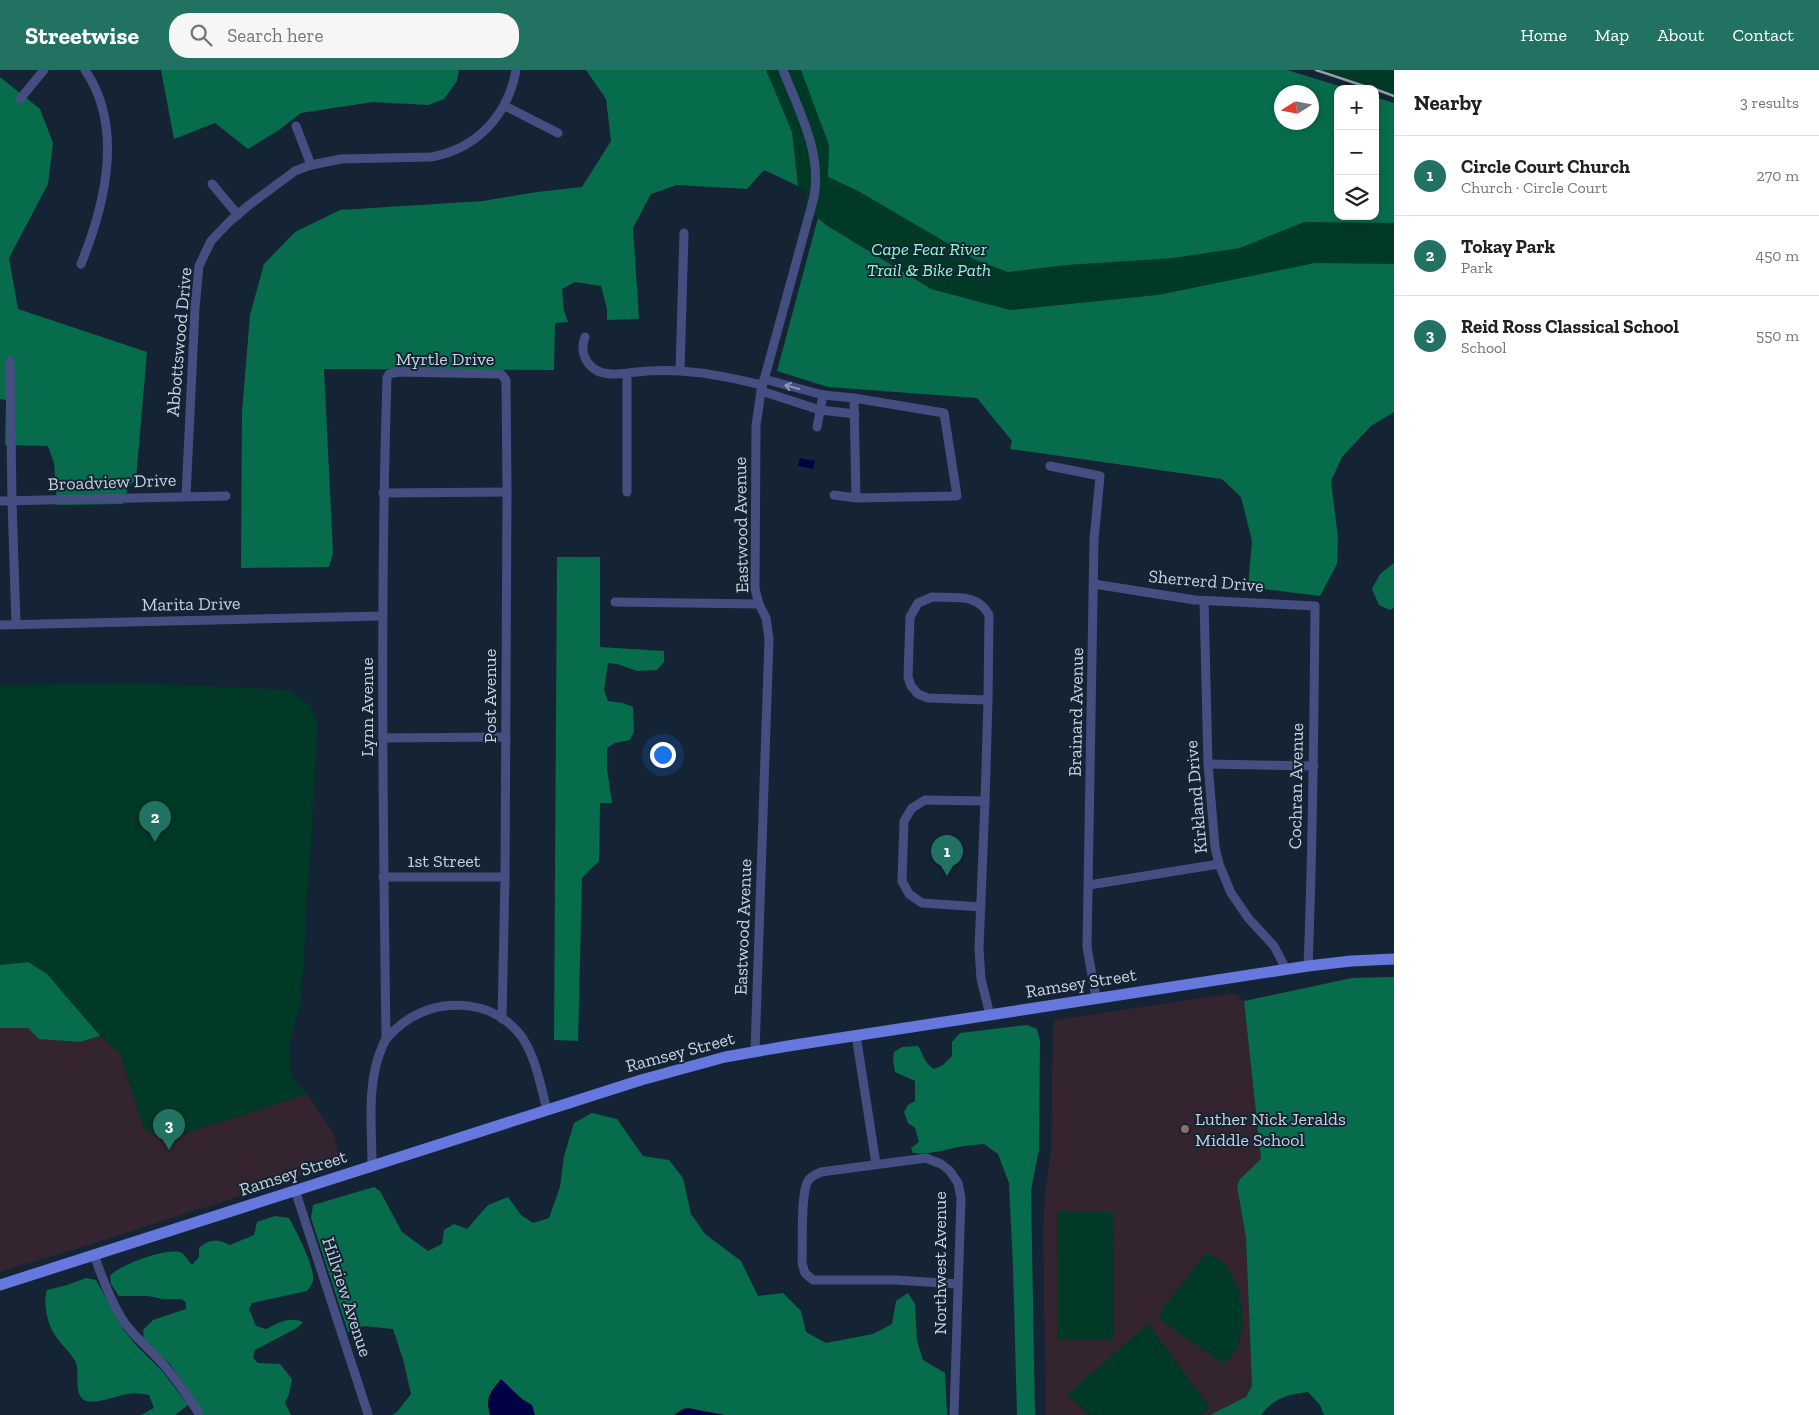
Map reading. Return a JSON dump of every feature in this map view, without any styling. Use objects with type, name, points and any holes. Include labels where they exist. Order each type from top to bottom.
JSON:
[{"type":"main road","name":"Ramsey Street","points":[[0,1285],[658,1074],[755,1051],[1286,969],[1351,961],[1394,959]]},
{"type":"street","points":[[20,99],[44,70]]},
{"type":"street","points":[[81,264],[97,220],[104,192],[107,143],[100,98],[85,70]]},
{"type":"street","name":"Abbottswood Drive","points":[[186,496],[195,308],[199,266],[211,241],[238,215],[289,175],[311,165],[340,159],[415,159],[443,155],[464,146],[487,129],[505,106],[516,70]]},
{"type":"street","name":"Eastwood Avenue","points":[[755,1051],[769,639],[766,618],[759,604],[755,589],[756,426],[762,385],[814,197],[816,181],[816,166],[809,135],[783,70]]},
{"type":"street","points":[[505,106],[558,133]]},
{"type":"street","points":[[296,126],[311,165]]},
{"type":"street","points":[[212,184],[238,215]]},
{"type":"street","points":[[680,371],[684,233]]},
{"type":"street","points":[[586,337],[583,352],[590,365],[603,373],[627,374],[680,371],[714,374],[762,385],[944,413],[957,496],[856,498],[834,495]]},
{"type":"street","points":[[10,361],[16,624]]},
{"type":"street","name":"Myrtle Drive","points":[[387,376],[398,372],[503,375]]},
{"type":"street","points":[[627,374],[627,492]]},
{"type":"street","name":"Post Avenue","points":[[502,1019],[505,878],[507,492],[506,384],[503,375]]},
{"type":"street","name":"Lynn Avenue","points":[[386,1039],[383,493],[387,376]]},
{"type":"street","points":[[762,385],[820,410],[855,414]]},
{"type":"street","points":[[817,427],[823,395]]},
{"type":"street","points":[[854,398],[856,498]]},
{"type":"street","name":"Brainard Avenue","points":[[1050,466],[1100,476],[1094,540],[1088,947],[1096,998]]},
{"type":"street","points":[[383,493],[507,492]]},
{"type":"street","name":"Broadview Drive","points":[[0,501],[226,496]]},
{"type":"street","name":"Sherrerd Drive","points":[[1094,584],[1204,601],[1315,606]]},
{"type":"street","points":[[988,700],[928,698],[918,694],[911,686],[908,676],[910,621],[915,607],[922,600],[932,597],[971,598],[980,603],[989,615],[988,700],[986,801],[979,963],[990,1015]]},
{"type":"street","name":"Kirkland Drive","points":[[1204,601],[1208,764],[1212,832],[1219,864],[1231,893],[1239,906],[1274,946],[1286,969]]},
{"type":"street","points":[[615,602],[759,604]]},
{"type":"street","name":"Cochran Avenue","points":[[1308,966],[1314,766],[1315,606]]},
{"type":"street","name":"Marita Drive","points":[[0,624],[383,616]]},
{"type":"street","points":[[383,738],[506,737]]},
{"type":"street","points":[[1208,764],[1314,766]]},
{"type":"street","points":[[981,906],[922,903],[909,894],[902,881],[904,821],[912,808],[925,800],[986,801]]},
{"type":"street","points":[[1089,885],[1219,864]]},
{"type":"street","name":"1st Street","points":[[384,878],[505,878]]},
{"type":"street","points":[[372,1166],[373,1079],[378,1058],[386,1039],[413,1017],[442,1006],[458,1005],[478,1008],[502,1019],[516,1029],[530,1051],[547,1110]]},
{"type":"street","points":[[856,1035],[876,1164]]},
{"type":"street","name":"Northwest Avenue","points":[[954,1415],[961,1198],[958,1183],[953,1174],[941,1164],[926,1158],[821,1172],[808,1181],[804,1195],[802,1263],[805,1273],[813,1280],[896,1280],[958,1284]]},
{"type":"street","name":"Hillview Avenue","points":[[296,1190],[368,1414]]},
{"type":"street","points":[[94,1255],[105,1285],[121,1318],[140,1342],[160,1360],[200,1415]]},
{"type":"shaded area","points":[[800,458],[815,461],[813,469],[798,466]]},
{"type":"shaded area","points":[[1235,993],[1244,1001],[1261,1160],[1240,1179],[1237,1186],[1246,1238],[1252,1386],[1246,1397],[1210,1415],[1046,1415],[1043,1233],[1045,1195],[1051,1150],[1053,1029],[1055,1020]]},
{"type":"shaded area","points":[[0,1028],[28,1028],[80,1042],[100,1036],[120,1053],[144,1128],[170,1138],[307,1094],[334,1134],[341,1163],[0,1272]]},
{"type":"shaded area","points":[[501,1379],[522,1399],[532,1405],[535,1415],[490,1415],[488,1399]]},
{"type":"shaded area","points":[[688,1408],[725,1415],[674,1415]]},
{"type":"green space","points":[[161,70],[459,70],[457,81],[444,99],[428,105],[373,102],[301,113],[279,130],[248,149],[215,123],[174,139]]},
{"type":"green space","points":[[586,70],[766,70],[792,132],[798,186],[764,170],[747,189],[677,185],[651,194],[633,228],[639,319],[607,320],[607,309],[601,286],[575,282],[562,289],[564,311],[568,322],[555,323],[554,370],[324,369],[333,553],[329,567],[241,568],[242,412],[250,315],[264,264],[295,232],[340,210],[483,201],[582,187],[611,141],[606,99]]},
{"type":"green space","name":"Cape Fear River Trail & Bike Path","points":[[766,70],[801,70],[829,145],[828,177],[860,192],[1274,123],[1274,130],[1319,130],[1334,198],[1334,220],[1379,220],[1379,200],[1394,138],[1394,342],[1035,307],[1010,310],[931,289],[826,225],[806,208],[807,192],[798,186],[792,132]]},
{"type":"green space","points":[[801,70],[1287,70],[1336,85],[1334,85],[1334,220],[1379,220],[1379,98],[1394,103],[1394,223],[1304,222],[1240,248],[1173,258],[1067,265],[1008,272],[976,260],[860,192],[828,177],[829,145]]},
{"type":"green space","points":[[1316,70],[1394,70],[1394,95],[1379,90],[1379,85],[1363,85]]},
{"type":"green space","points":[[0,77],[40,109],[53,143],[48,184],[9,258],[18,309],[147,352],[136,479],[128,487],[123,504],[57,505],[54,463],[48,446],[5,445],[6,400],[0,399]]},
{"type":"green space","points":[[818,218],[826,225],[931,289],[1010,310],[1158,295],[1315,263],[1394,264],[1394,412],[1371,426],[1342,457],[1331,481],[1338,538],[1337,564],[1320,596],[1248,587],[1252,541],[1241,497],[1222,479],[1010,449],[1012,441],[977,398],[828,387],[777,371]]},
{"type":"green space","points":[[557,557],[600,557],[600,647],[664,651],[664,662],[657,670],[637,671],[608,663],[604,690],[608,701],[623,703],[633,707],[634,731],[630,740],[615,743],[607,748],[607,769],[612,803],[600,803],[599,861],[582,878],[578,1041],[554,1040]]},
{"type":"green space","points":[[1394,563],[1394,608],[1390,610],[1379,605],[1372,589],[1380,574]]},
{"type":"green space","points":[[138,683],[288,690],[309,704],[318,723],[301,1003],[289,1043],[293,1079],[307,1094],[171,1138],[144,1129],[120,1053],[100,1036],[68,999],[28,962],[0,965],[0,685]]},
{"type":"green space","points":[[28,962],[47,974],[100,1036],[80,1042],[39,1039],[28,1028],[0,1028],[0,965]]},
{"type":"green space","points":[[1394,977],[1394,1415],[1324,1415],[1320,1405],[1308,1392],[1282,1398],[1271,1404],[1261,1415],[1210,1415],[1246,1397],[1252,1386],[1246,1238],[1237,1186],[1240,1179],[1261,1159],[1244,1001],[1352,978]]},
{"type":"green space","points":[[1027,1025],[1037,1029],[1040,1041],[1039,1149],[1031,1190],[1035,1415],[1017,1415],[1009,1183],[998,1154],[984,1144],[933,1152],[913,1153],[911,1148],[919,1142],[915,1128],[908,1123],[904,1112],[908,1105],[915,1101],[915,1081],[895,1072],[893,1060],[894,1052],[902,1047],[918,1046],[926,1062],[934,1069],[943,1065],[952,1056],[952,1042],[960,1033]]},
{"type":"green space","points":[[592,1113],[617,1119],[643,1156],[669,1160],[683,1178],[691,1214],[705,1234],[741,1261],[758,1296],[783,1293],[801,1311],[806,1332],[826,1343],[873,1334],[892,1324],[896,1301],[908,1293],[915,1304],[917,1341],[923,1360],[945,1373],[947,1415],[392,1415],[397,1412],[411,1394],[403,1359],[393,1329],[364,1326],[348,1332],[311,1218],[313,1205],[374,1187],[380,1191],[402,1232],[428,1251],[442,1244],[444,1230],[454,1224],[467,1229],[488,1205],[508,1197],[521,1215],[533,1223],[549,1218],[560,1187],[564,1156],[574,1123]]},
{"type":"green space","points":[[1057,1212],[1113,1212],[1114,1339],[1058,1339]]},
{"type":"green space","points":[[275,1216],[289,1218],[307,1256],[312,1271],[312,1285],[307,1291],[252,1303],[249,1309],[256,1326],[266,1329],[288,1320],[303,1322],[297,1328],[255,1350],[253,1358],[258,1363],[280,1364],[292,1379],[285,1403],[291,1415],[205,1415],[170,1364],[144,1341],[143,1330],[153,1320],[186,1309],[186,1303],[182,1299],[119,1296],[111,1284],[110,1276],[133,1262],[167,1252],[182,1253],[192,1265],[199,1257],[199,1248],[206,1243],[214,1241],[230,1245],[254,1235],[257,1222]]},
{"type":"green space","points":[[1207,1252],[1225,1264],[1239,1289],[1243,1322],[1238,1348],[1224,1364],[1162,1321],[1160,1312]]},
{"type":"green space","points":[[86,1278],[96,1280],[123,1329],[163,1372],[188,1405],[175,1415],[141,1415],[154,1408],[149,1395],[133,1393],[94,1402],[84,1400],[81,1397],[78,1387],[76,1363],[52,1330],[45,1301],[47,1290]]},
{"type":"green space","points":[[1148,1324],[1210,1408],[1200,1415],[1090,1415],[1067,1395]]},
{"type":"railway","points":[[1316,70],[1361,85]]},
{"type":"railway","points":[[1379,90],[1394,96]]},
{"type":"place","name":"Tokay Park","points":[[155,842]]},
{"type":"place","name":"Circle Court Church","points":[[947,876]]},
{"type":"place","name":"Luther Nick Jeralds Middle School","points":[[1185,1129]]},
{"type":"place","name":"Reid Ross Classical School","points":[[169,1150]]}]
